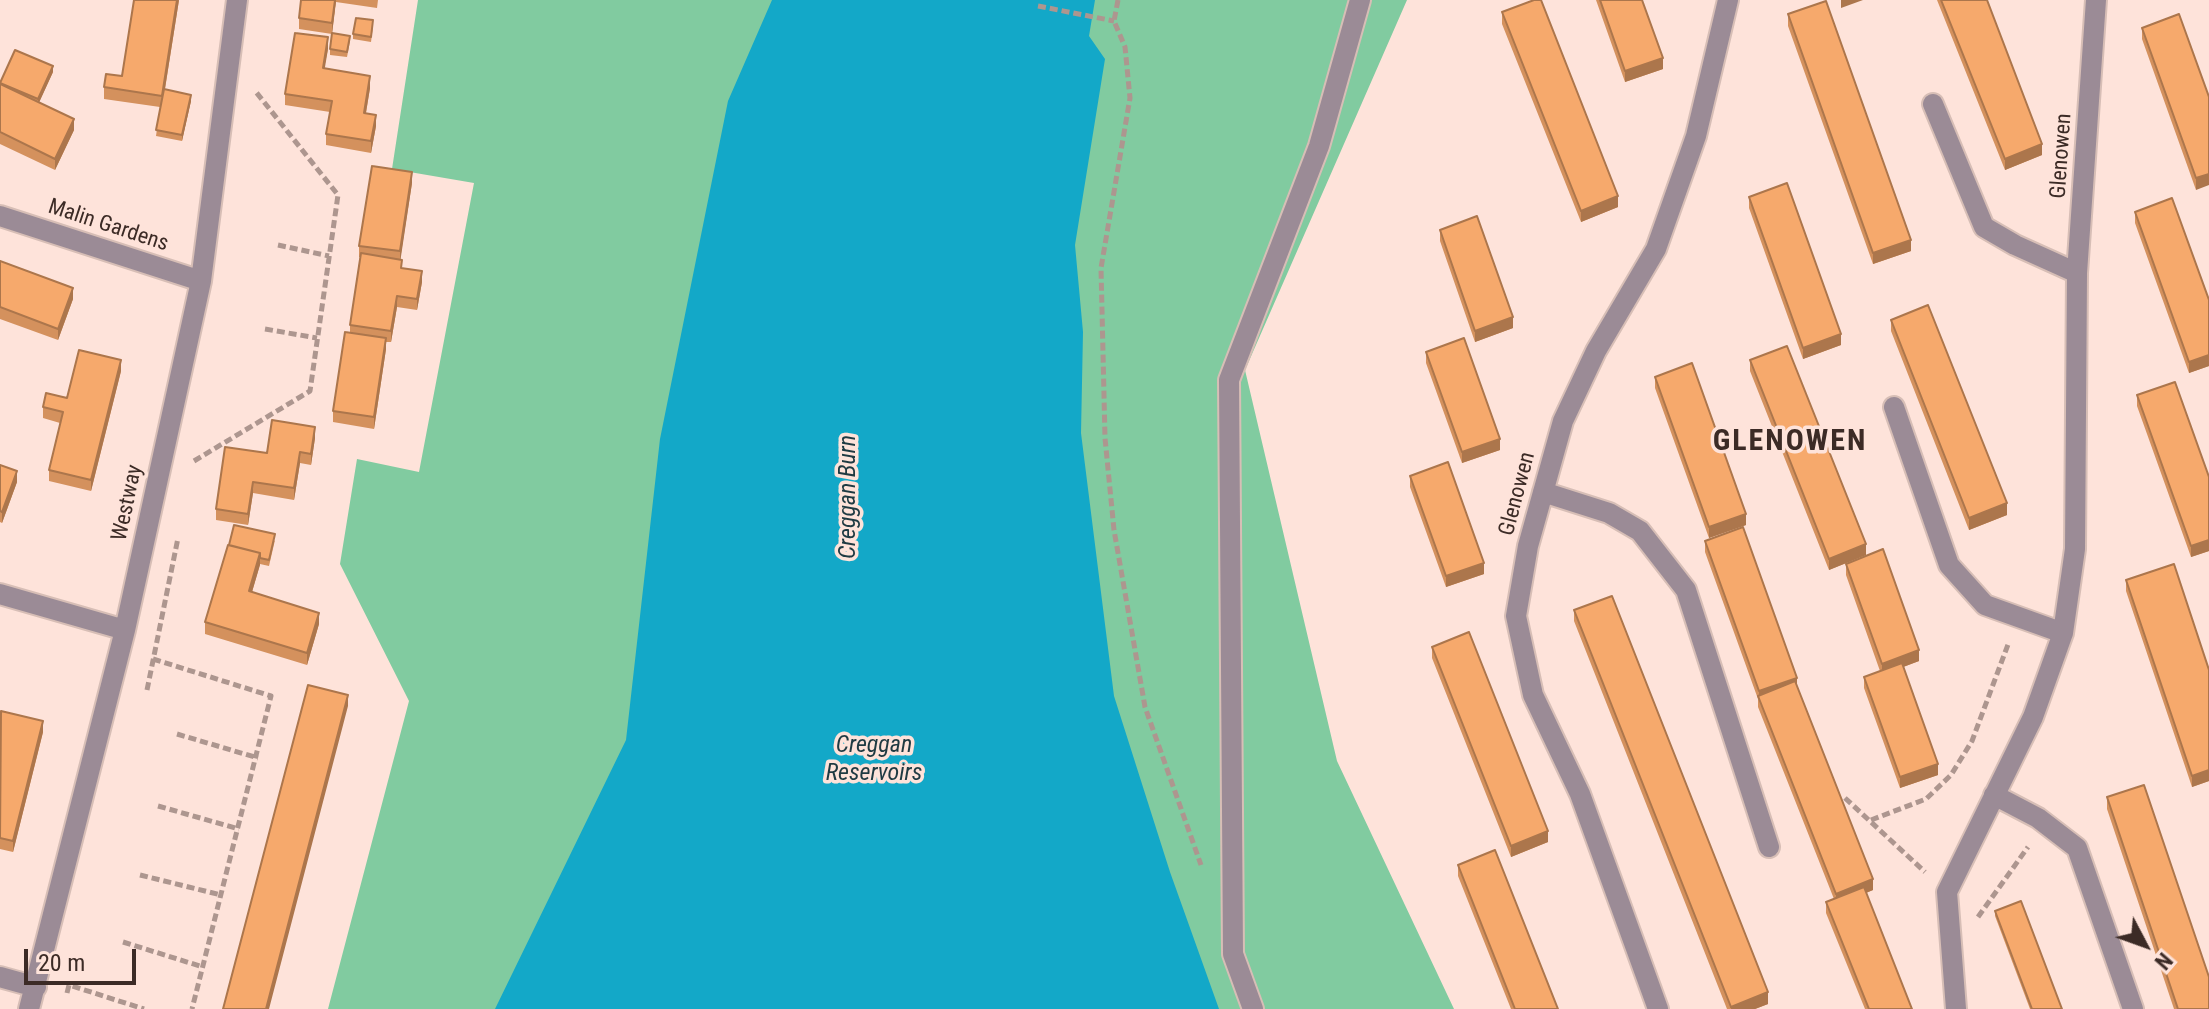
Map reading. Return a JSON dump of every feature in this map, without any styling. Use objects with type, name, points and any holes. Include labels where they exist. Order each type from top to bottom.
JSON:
[{"type":"street","name":"Westway","points":[[29,1009],[125,630],[201,281],[237,0]]},
{"type":"street","points":[[1253,1009],[1233,954],[1229,380],[1319,146],[1360,0]]},
{"type":"street","name":"Glenowen","points":[[1658,1009],[1580,794],[1533,695],[1516,616],[1528,546],[1563,421],[1596,351],[1656,249],[1696,136],[1728,0]]},
{"type":"street","name":"Glenowen","points":[[1956,1009],[1947,892],[2033,717],[2063,633],[2075,549],[2077,273],[2096,0]]},
{"type":"street","points":[[1933,104],[1984,227],[2077,273]]},
{"type":"street","name":"Malin Gardens","points":[[0,216],[201,281]]},
{"type":"street","points":[[1894,407],[1949,565],[1985,605],[2063,633]]},
{"type":"street","points":[[1543,492],[1609,513],[1640,531],[1686,590],[1769,847]]},
{"type":"street","points":[[0,594],[125,630]]},
{"type":"street","points":[[1994,795],[2038,818],[2077,848],[2133,1009]]},
{"type":"street","points":[[0,977],[36,987]]},
{"type":"path","points":[[1118,0],[1114,21],[1125,47],[1130,98],[1101,268],[1104,410],[1113,515],[1145,707],[1202,867]]},
{"type":"path","points":[[1038,6],[1114,21]]},
{"type":"path","points":[[191,475],[195,460],[310,391],[338,195],[256,93],[258,77]]},
{"type":"path","points":[[278,245],[329,256]]},
{"type":"path","points":[[265,329],[317,338]]},
{"type":"path","points":[[147,690],[179,536]]},
{"type":"path","points":[[1871,820],[1926,799],[1951,775],[1972,741],[2018,617]]},
{"type":"path","points":[[153,659],[271,696],[258,758],[192,1009]]},
{"type":"path","points":[[177,734],[258,758]]},
{"type":"path","points":[[158,806],[239,829]]},
{"type":"path","points":[[140,875],[221,895]]},
{"type":"path","points":[[123,942],[203,967]]},
{"type":"path","points":[[66,997],[69,985],[144,1009]]},
{"type":"green space","points":[[418,0],[1407,0],[1245,370],[1337,761],[1454,1009],[328,1009],[409,701],[340,564],[357,459],[419,472],[474,183],[392,169]]},
{"type":"water","name":"Creggan Reservoirs","points":[[772,0],[1095,0],[1089,36],[1105,59],[1075,245],[1083,332],[1081,433],[1114,696],[1170,872],[1219,1009],[495,1009],[626,740],[660,439],[728,101]]},
{"type":"building","points":[[134,0],[177,0],[162,96],[104,87],[106,74],[122,76]]},
{"type":"building","points":[[301,0],[335,0],[332,23],[299,18]]},
{"type":"building","points":[[1541,0],[1618,196],[1581,211],[1502,12]]},
{"type":"building","points":[[1600,0],[1642,0],[1663,58],[1625,71]]},
{"type":"building","points":[[1941,0],[1987,0],[2042,144],[2005,159]]},
{"type":"building","points":[[1826,1],[1911,240],[1873,253],[1788,14]]},
{"type":"building","points":[[2179,14],[2209,97],[2209,174],[2196,178],[2142,28]]},
{"type":"building","points":[[356,18],[373,20],[371,37],[353,34]]},
{"type":"building","points":[[295,33],[328,37],[323,68],[370,76],[364,113],[376,115],[371,141],[326,134],[332,101],[285,94]]},
{"type":"building","points":[[332,33],[350,36],[347,52],[330,49]]},
{"type":"building","points":[[15,50],[53,66],[38,99],[0,83]]},
{"type":"building","points":[[0,84],[74,119],[55,159],[0,132]]},
{"type":"building","points":[[164,89],[191,95],[182,135],[156,130]]},
{"type":"building","points":[[372,166],[412,172],[400,251],[359,246]]},
{"type":"building","points":[[1787,183],[1841,334],[1803,348],[1749,197]]},
{"type":"building","points":[[2172,198],[2209,300],[2209,355],[2189,362],[2135,212]]},
{"type":"building","points":[[1477,216],[1513,317],[1475,331],[1440,230]]},
{"type":"building","points":[[361,253],[402,260],[401,268],[422,271],[417,299],[397,296],[391,331],[350,325]]},
{"type":"building","points":[[0,261],[73,288],[58,329],[0,307]]},
{"type":"building","points":[[1928,305],[2007,503],[1969,518],[1891,320]]},
{"type":"building","points":[[345,332],[386,338],[374,417],[333,411]]},
{"type":"building","points":[[1464,338],[1500,439],[1462,452],[1426,352]]},
{"type":"building","points":[[1787,346],[1866,544],[1829,559],[1750,360]]},
{"type":"building","points":[[79,350],[121,360],[91,480],[49,470],[63,412],[43,407],[46,393],[67,398]]},
{"type":"building","points":[[1692,363],[1746,514],[1709,527],[1655,377]]},
{"type":"building","points":[[2175,382],[2209,477],[2209,540],[2191,546],[2137,395]]},
{"type":"building","points":[[272,420],[315,427],[311,454],[300,452],[294,488],[253,482],[248,514],[216,509],[225,447],[267,453]]},
{"type":"building","points":[[1448,462],[1484,563],[1446,576],[1410,476]]},
{"type":"building","points":[[0,465],[17,471],[2,512],[0,511]]},
{"type":"building","points":[[234,525],[275,534],[269,560],[260,558],[260,553],[229,545]]},
{"type":"building","points":[[1743,527],[1797,678],[1759,691],[1705,541]]},
{"type":"building","points":[[228,545],[260,553],[249,591],[319,613],[307,653],[205,622]]},
{"type":"building","points":[[1883,549],[1919,650],[1882,664],[1846,564]]},
{"type":"building","points":[[2174,564],[2209,670],[2209,770],[2192,776],[2126,580]]},
{"type":"building","points":[[1612,596],[1768,992],[1731,1007],[1574,610]]},
{"type":"building","points":[[1469,632],[1548,831],[1511,846],[1432,647]]},
{"type":"building","points":[[1902,663],[1938,764],[1900,777],[1864,677]]},
{"type":"building","points":[[1795,681],[1873,879],[1836,894],[1758,696]]},
{"type":"building","points":[[308,685],[348,695],[266,1009],[223,1009]]},
{"type":"building","points":[[1,711],[43,721],[13,841],[0,838]]},
{"type":"building","points":[[2144,785],[2209,977],[2209,1009],[2178,1009],[2107,797]]},
{"type":"building","points":[[1495,850],[1558,1009],[1515,1009],[1458,865]]},
{"type":"building","points":[[1864,887],[1912,1009],[1869,1009],[1826,902]]},
{"type":"building","points":[[2021,901],[2062,1009],[2032,1009],[1995,911]]},
{"type":"district","name":"GLENOWEN","points":[[1790,442]]},
{"type":"water label","name":"Creggan Burn","points":[[849,497]]}]
